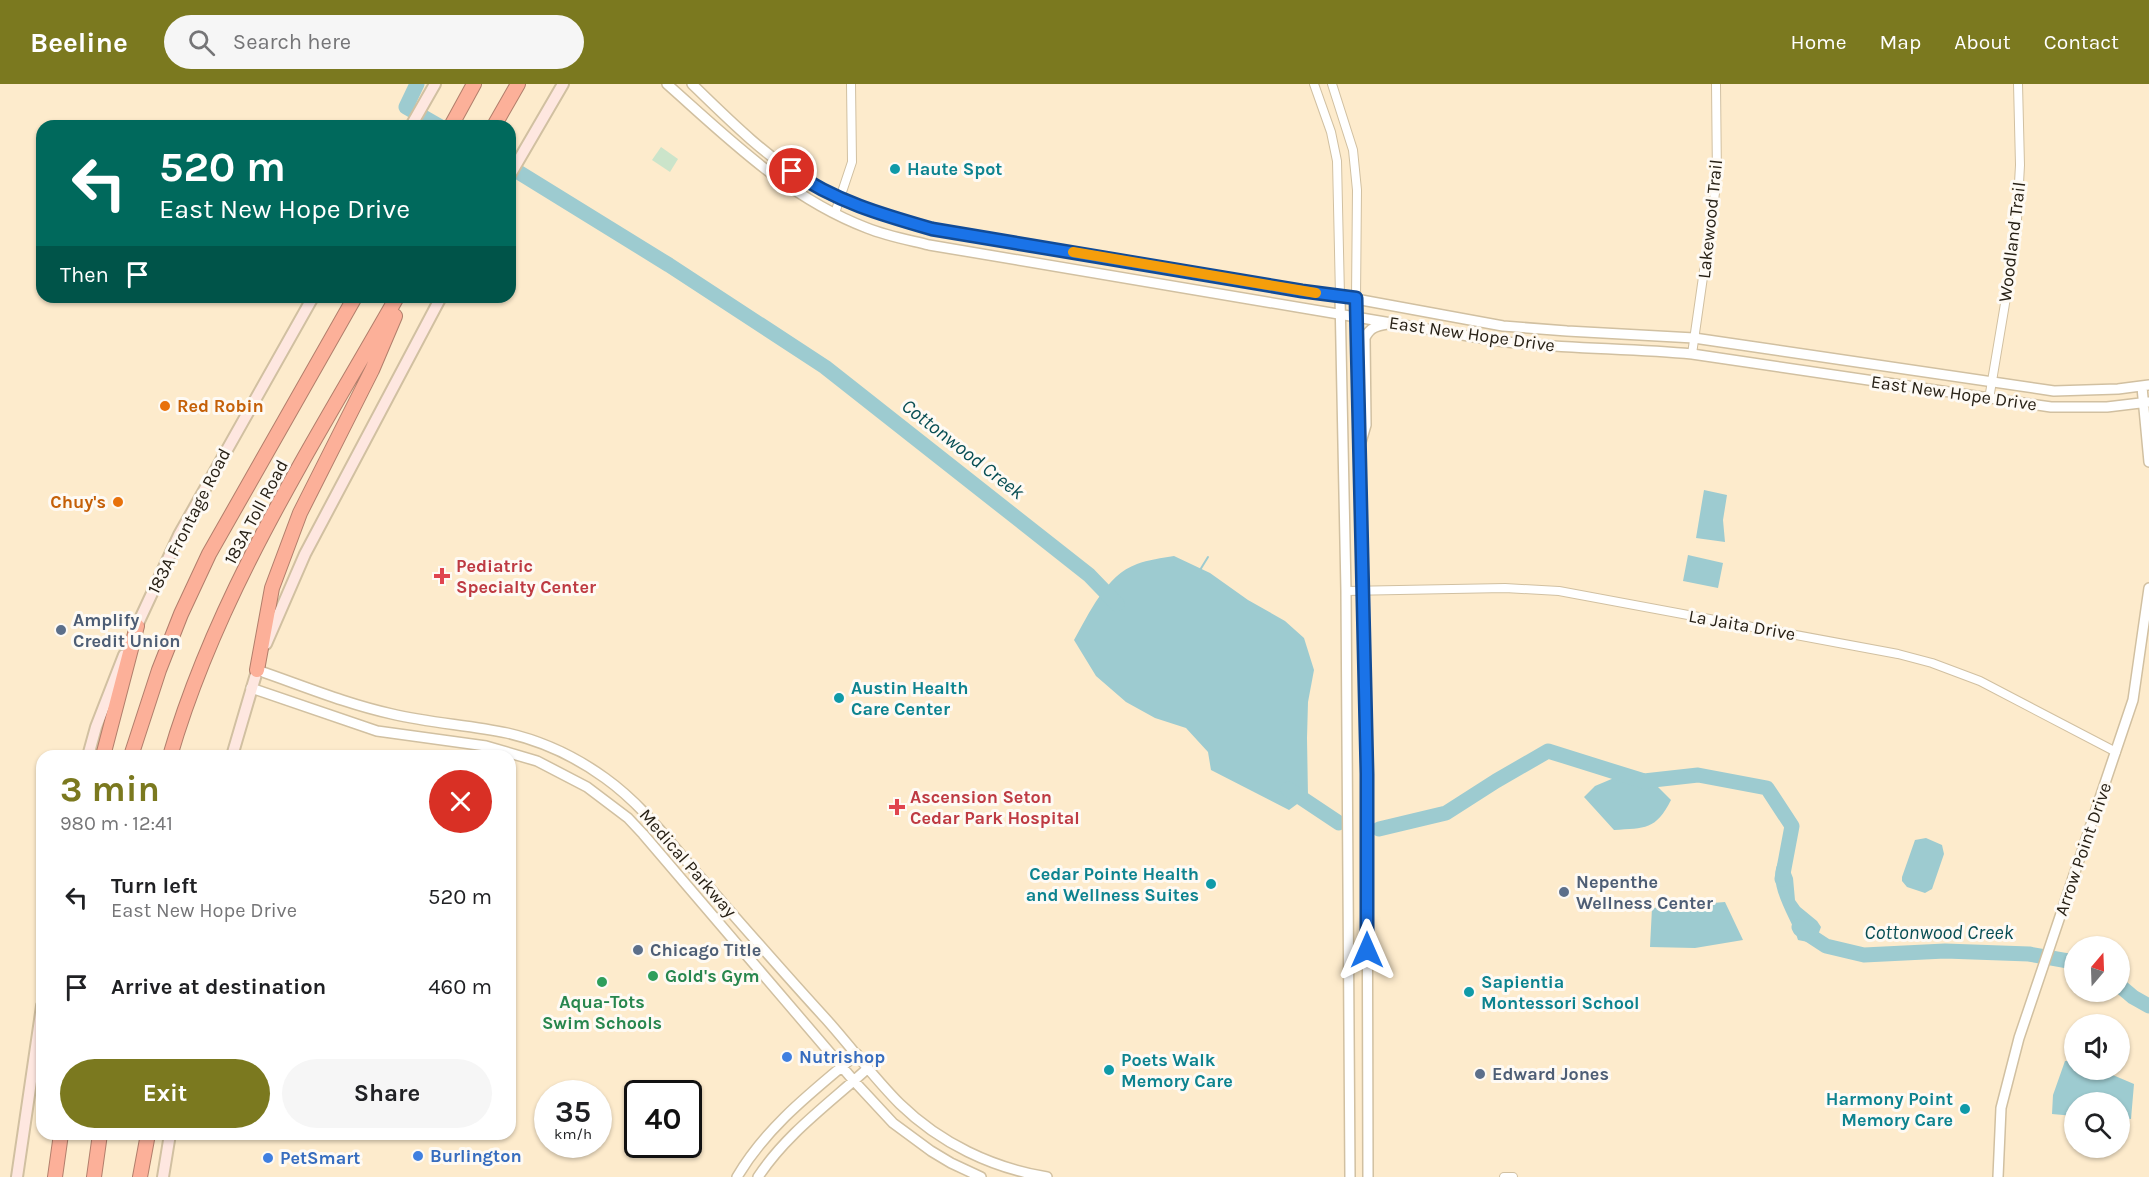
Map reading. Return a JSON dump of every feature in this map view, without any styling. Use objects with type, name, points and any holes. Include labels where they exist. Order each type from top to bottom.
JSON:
[{"type":"highway","points":[[454,120],[474,84]]},
{"type":"highway","points":[[497,120],[518,84]]},
{"type":"highway","name":"183A Toll Road","points":[[133,750],[172,636],[209,554],[352,303]]},
{"type":"highway","name":"183A Toll Road","points":[[172,750],[182,715],[223,613],[267,526],[394,303]]},
{"type":"highway","points":[[257,670],[272,588],[300,513],[372,370],[400,303]]},
{"type":"highway","points":[[105,750],[137,626]]},
{"type":"highway","points":[[55,1177],[60,1140]]},
{"type":"highway","points":[[94,1177],[99,1140]]},
{"type":"highway","points":[[140,1177],[147,1140]]},
{"type":"main road","points":[[414,120],[435,84]]},
{"type":"main road","points":[[516,164],[563,84]]},
{"type":"main road","name":"183A Frontage Road","points":[[90,750],[111,685],[179,535],[310,303]]},
{"type":"main road","points":[[233,750],[257,670],[281,606],[305,554],[438,303]]},
{"type":"main road","points":[[17,1177],[36,1047]]},
{"type":"main road","points":[[163,1177],[169,1140]]},
{"type":"street","name":"East New Hope Drive","points":[[667,84],[772,176],[804,197],[835,213],[868,228],[902,239],[1390,323],[1538,346],[1650,350],[1692,354],[1989,399],[2070,407],[2107,407],[2146,403]]},
{"type":"street","name":"East New Hope Drive","points":[[692,84],[725,116],[808,183],[840,199],[889,217],[932,229],[1356,298],[1503,326],[1695,338],[2054,391],[2146,386]]},
{"type":"street","points":[[835,213],[852,162],[851,84]]},
{"type":"street","points":[[1314,84],[1322,101],[1337,161],[1346,591],[1350,1177]]},
{"type":"street","points":[[1332,84],[1353,150],[1357,190],[1358,453],[1364,591],[1367,774],[1368,1177]]},
{"type":"street","name":"Lakewood Trail","points":[[1692,354],[1717,179],[1716,84]]},
{"type":"street","name":"Woodland Trail","points":[[1989,399],[2016,238],[2019,201],[2018,84]]},
{"type":"street","points":[[1322,101],[1337,94]]},
{"type":"street","points":[[1077,269],[1086,255]]},
{"type":"street","points":[[1358,453],[1366,425],[1365,338],[1368,331],[1374,327],[1390,323]]},
{"type":"street","points":[[2146,386],[2149,462]]},
{"type":"street","name":"La Jaita Drive","points":[[1346,591],[1505,588],[1559,591],[1898,654],[1932,663],[1980,681],[2116,752]]},
{"type":"street","name":"Arrow Point Drive","points":[[1998,1177],[2003,1097],[2019,1038],[2133,700],[2149,588]]},
{"type":"street","name":"Medical Parkway","points":[[257,670],[384,712],[489,730],[526,739],[561,752],[604,777],[639,807],[900,1104],[955,1145],[995,1163],[1047,1177]]},
{"type":"street","name":"Medical Parkway","points":[[251,688],[377,731],[486,746],[500,750]]},
{"type":"street","points":[[486,746],[489,730]]},
{"type":"street","name":"Medical Parkway","points":[[516,755],[537,761],[587,787],[628,818],[854,1081],[893,1123],[951,1163],[981,1177]]},
{"type":"street","points":[[675,871],[687,861]]},
{"type":"street","points":[[737,1177],[752,1154],[776,1125],[857,1054]]},
{"type":"street","points":[[758,1177],[784,1143],[868,1068]]},
{"type":"street","points":[[1504,1177],[1513,1177]]},
{"type":"green space","points":[[661,147],[678,159],[670,172],[652,160]]},
{"type":"water","points":[[1704,490],[1727,495],[1723,520],[1725,542],[1696,538]]},
{"type":"water","points":[[1688,555],[1723,563],[1718,588],[1683,581]]},
{"type":"water","points":[[1174,556],[1210,573],[1248,600],[1285,621],[1304,638],[1314,670],[1308,702],[1308,796],[1289,810],[1211,770],[1208,752],[1186,728],[1155,718],[1126,702],[1096,676],[1074,640],[1092,607],[1116,577],[1137,564]]},
{"type":"water","points":[[1614,778],[1628,782],[1651,780],[1671,800],[1660,817],[1648,826],[1614,830],[1584,797],[1595,786]]},
{"type":"water","points":[[1926,838],[1942,845],[1944,854],[1932,889],[1925,893],[1907,887],[1902,877],[1915,840]]},
{"type":"water","points":[[1784,855],[1793,878],[1795,900],[1821,927],[1818,935],[1808,942],[1798,940],[1776,885],[1777,864]]},
{"type":"water","points":[[1725,902],[1743,940],[1695,948],[1650,947],[1652,908]]},
{"type":"water","points":[[2064,1064],[2064,1080],[2125,1080],[2134,1084],[2131,1119],[2130,1092],[2064,1092],[2064,1115],[2052,1114],[2053,1095]]},
{"type":"waterway","name":"Cottonwood Creek","points":[[417,84],[406,107],[429,120]]},
{"type":"waterway","name":"Cottonwood Creek","points":[[516,171],[669,265],[825,367],[1089,575],[1117,604]]},
{"type":"waterway","points":[[1200,570],[1208,557]]},
{"type":"waterway","name":"Cottonwood Creek","points":[[1379,829],[1446,813],[1548,751],[1644,781],[1698,775],[1767,788],[1792,826],[1782,879]]},
{"type":"waterway","name":"Cottonwood Creek","points":[[1288,789],[1339,823]]},
{"type":"waterway","name":"Cottonwood Creek","points":[[1799,927],[1826,946],[1864,955],[1945,951],[2029,954],[2064,960]]},
{"type":"waterway","name":"Cottonwood Creek","points":[[2130,994],[2149,1006]]},
{"type":"slow traffic","points":[[1073,252],[1316,293]]},
{"type":"place","name":"Haute Spot","points":[[895,169]]},
{"type":"place","name":"Red Robin","points":[[165,406]]},
{"type":"place","name":"Chuy's","points":[[118,502]]},
{"type":"place","name":"Pediatric Specialty Center","points":[[442,576]]},
{"type":"place","name":"Amplify Credit Union","points":[[61,630]]},
{"type":"place","name":"Austin Health Care Center","points":[[839,698]]},
{"type":"place","name":"Ascension Seton Cedar Park Hospital","points":[[897,807]]},
{"type":"place","name":"Cedar Pointe Health and Wellness Suites","points":[[1211,884]]},
{"type":"place","name":"Nepenthe Wellness Center","points":[[1564,892]]},
{"type":"place","name":"Chicago Title","points":[[638,950]]},
{"type":"place","name":"Gold's Gym","points":[[653,976]]},
{"type":"place","name":"Aqua-Tots Swim Schools","points":[[602,982]]},
{"type":"place","name":"Sapientia Montessori School","points":[[1469,992]]},
{"type":"place","name":"Nutrishop","points":[[787,1057]]},
{"type":"place","name":"Poets Walk Memory Care","points":[[1109,1070]]},
{"type":"place","name":"Edward Jones","points":[[1480,1074]]},
{"type":"place","name":"Harmony Point Memory Care","points":[[1965,1109]]},
{"type":"place","name":"Burlington","points":[[418,1156]]},
{"type":"place","name":"PetSmart","points":[[268,1158]]},
{"type":"route","points":[[792,171],[808,183],[840,199],[889,217],[932,229],[1356,298],[1367,774],[1367,950]]}]
